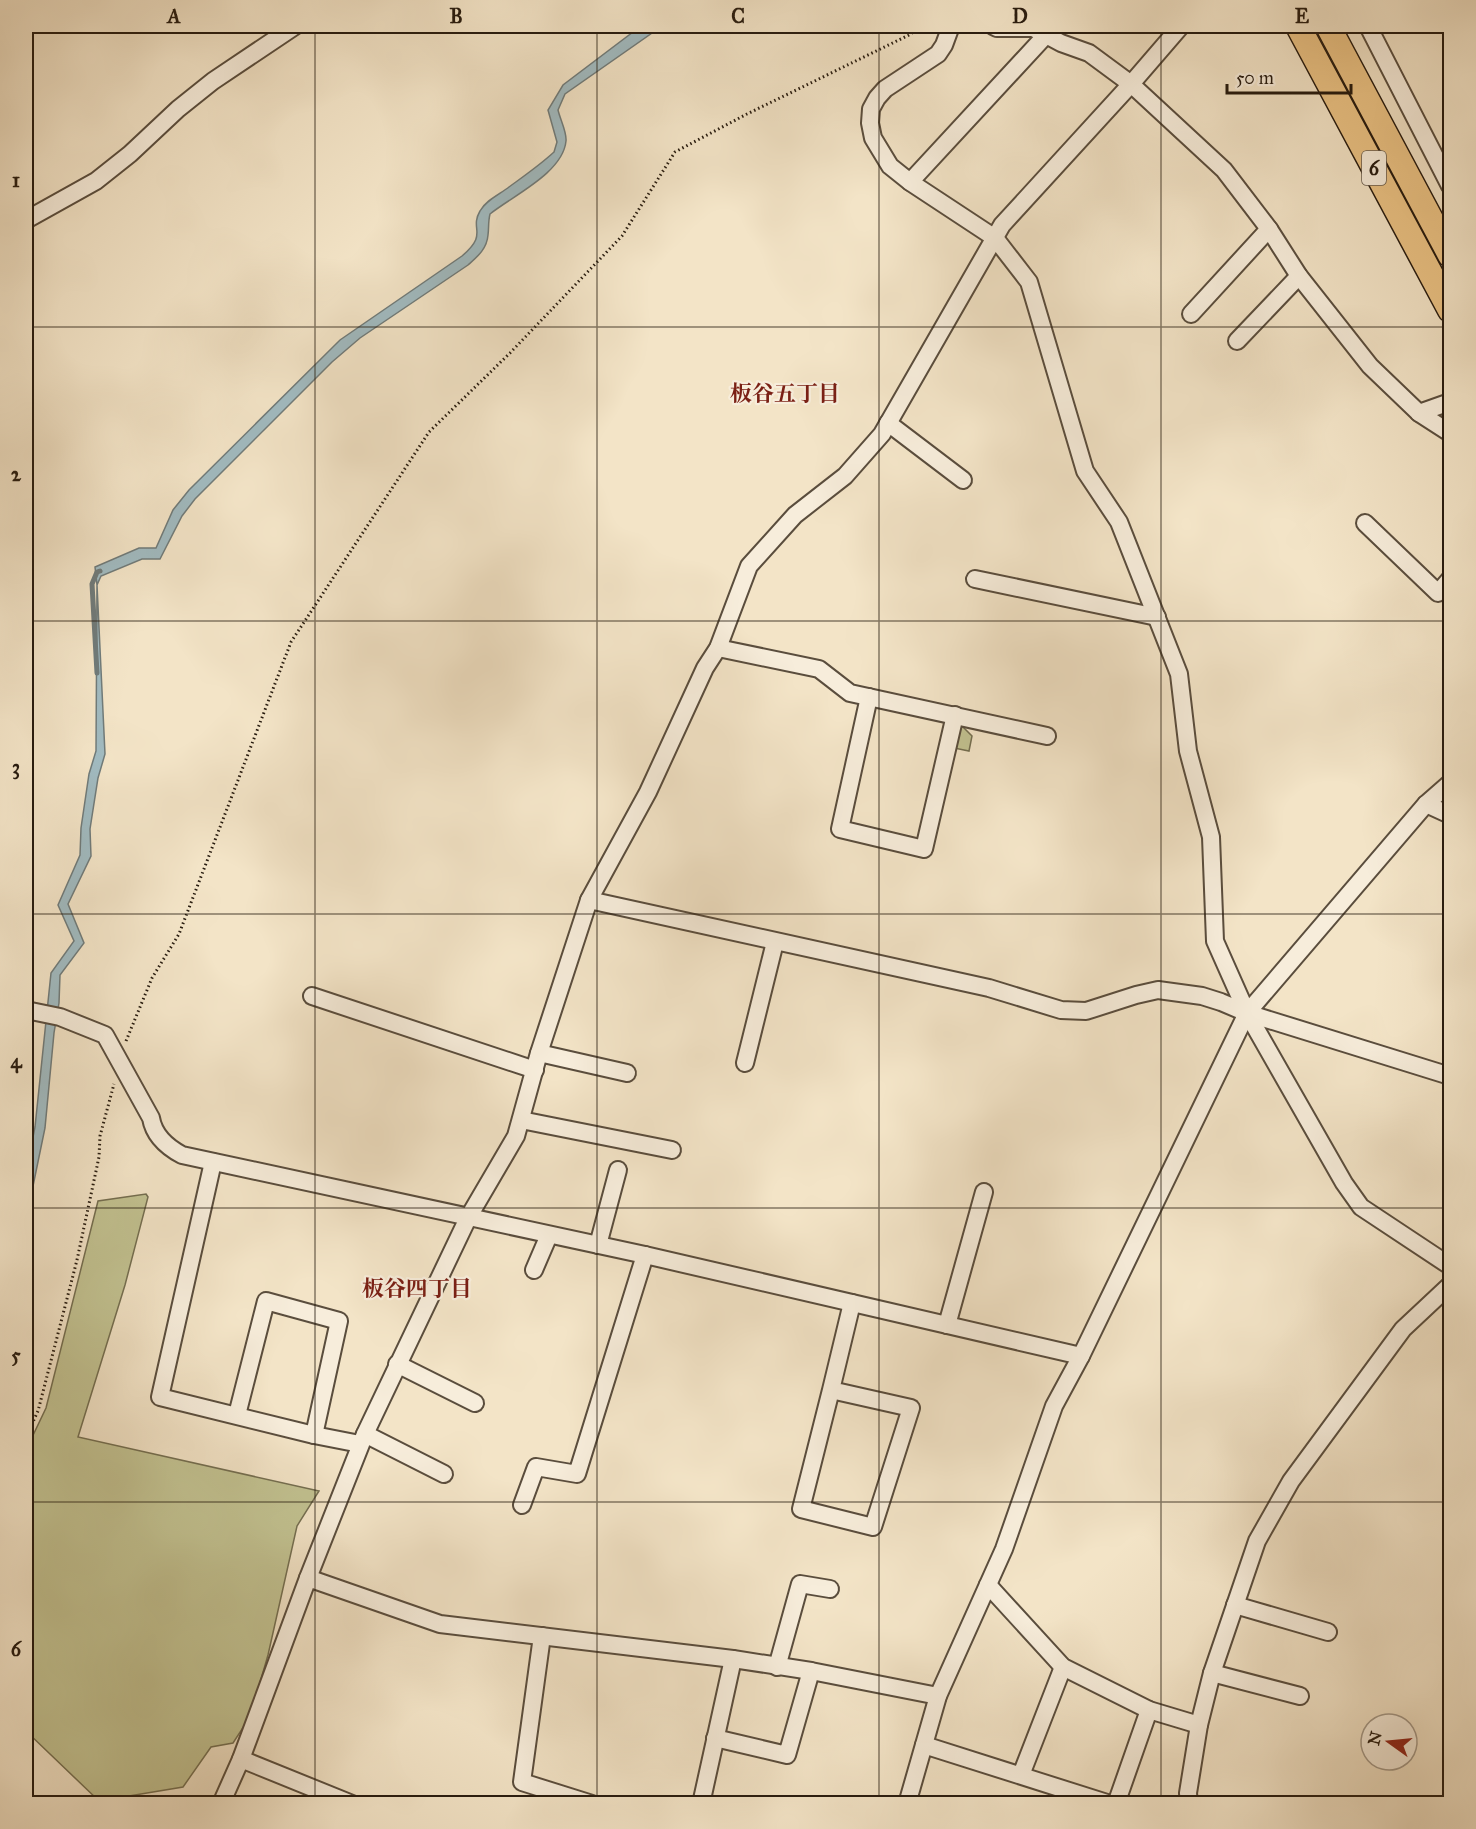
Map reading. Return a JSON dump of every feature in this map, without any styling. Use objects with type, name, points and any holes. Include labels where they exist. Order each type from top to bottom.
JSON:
[{"type":"highway","name":"6","points":[[1298,26],[1450,310]]},
{"type":"highway","name":"6","points":[[1328,26],[1450,255]]},
{"type":"street","points":[[26,220],[96,181],[213,81],[295,26]]},
{"type":"street","points":[[951,26],[938,54],[885,89],[877,98],[871,109],[870,123],[873,138],[890,166],[910,182],[995,238],[1029,282],[1085,471],[1119,522],[1179,674],[1188,751],[1211,837],[1215,941],[1247,1013],[1344,1183],[1361,1207],[1450,1266]]},
{"type":"street","points":[[993,26],[997,28],[1034,28],[1061,43],[1089,53],[1131,84],[1224,170],[1269,229],[1299,276],[1370,366],[1419,413],[1450,433]]},
{"type":"street","points":[[221,1803],[241,1759],[362,1439],[468,1218],[516,1136],[539,1053],[589,900],[648,792],[705,668],[718,648],[749,566],[795,515],[845,476],[882,434],[1002,225],[1181,26]]},
{"type":"street","points":[[1368,26],[1450,186]]},
{"type":"street","points":[[910,182],[1046,35]]},
{"type":"street","points":[[1191,314],[1269,229]]},
{"type":"street","points":[[1237,341],[1299,276]]},
{"type":"street","points":[[1419,413],[1450,402]]},
{"type":"street","points":[[888,423],[963,480]]},
{"type":"street","points":[[1365,523],[1438,593],[1450,579]]},
{"type":"street","points":[[975,579],[1156,617]]},
{"type":"street","points":[[718,648],[819,669],[850,693],[1047,736]]},
{"type":"street","points":[[869,697],[840,829],[924,849],[955,716]]},
{"type":"street","points":[[907,1803],[938,1696],[1004,1550],[1054,1406],[1081,1356],[1247,1013],[1426,804],[1450,783]]},
{"type":"street","points":[[1426,804],[1450,815]]},
{"type":"street","points":[[589,900],[989,988],[1061,1010],[1086,1011],[1158,990],[1202,996],[1247,1013],[1450,1076]]},
{"type":"street","points":[[745,1063],[775,942]]},
{"type":"street","points":[[312,996],[534,1070]]},
{"type":"street","points":[[26,1010],[60,1017],[105,1035],[166,1146],[183,1155],[645,1255],[1081,1356]]},
{"type":"street","points":[[539,1053],[627,1073]]},
{"type":"street","points":[[521,1120],[672,1150]]},
{"type":"street","points":[[213,1162],[160,1397],[237,1414],[314,1435],[362,1439],[444,1474]]},
{"type":"street","points":[[598,1245],[618,1170]]},
{"type":"street","points":[[947,1325],[984,1192]]},
{"type":"street","points":[[534,1270],[549,1235]]},
{"type":"street","points":[[522,1505],[536,1467],[576,1474],[645,1255]]},
{"type":"street","points":[[1189,1803],[1188,1793],[1199,1725],[1212,1673],[1257,1541],[1291,1481],[1403,1329],[1450,1285]]},
{"type":"street","points":[[237,1414],[266,1301],[339,1321],[314,1435]]},
{"type":"street","points":[[831,1390],[911,1408],[873,1527],[801,1509],[852,1303]]},
{"type":"street","points":[[397,1365],[475,1403]]},
{"type":"street","points":[[308,1578],[440,1624],[733,1659],[811,1671],[938,1696]]},
{"type":"street","points":[[777,1667],[800,1584],[831,1589]]},
{"type":"street","points":[[988,1585],[1063,1667],[1149,1710],[1199,1725]]},
{"type":"street","points":[[1235,1605],[1328,1632]]},
{"type":"street","points":[[542,1636],[522,1782],[592,1803]]},
{"type":"street","points":[[701,1803],[733,1659]]},
{"type":"street","points":[[1021,1775],[1063,1667]]},
{"type":"street","points":[[715,1738],[787,1755],[811,1671]]},
{"type":"street","points":[[1212,1673],[1300,1696]]},
{"type":"street","points":[[1116,1803],[1149,1710]]},
{"type":"street","points":[[924,1745],[1110,1803]]},
{"type":"street","points":[[241,1759],[352,1803]]},
{"type":"path","points":[[26,1437],[38,1411],[71,1284],[99,1157],[100,1136],[125,1043],[148,988],[179,934],[291,642],[429,432],[510,353],[622,236],[675,152],[923,26]]},
{"type":"green space","points":[[958,722],[972,736],[969,751],[954,748]]},
{"type":"green space","points":[[146,1194],[148,1197],[125,1285],[78,1437],[319,1491],[297,1526],[268,1655],[250,1717],[233,1743],[211,1747],[183,1787],[99,1801],[26,1731],[26,1450],[46,1408],[98,1201]]},
{"type":"water","points":[[641,26],[662,26],[565,94],[558,110],[566,137],[563,153],[535,183],[490,214],[486,244],[475,259],[360,338],[332,362],[195,499],[182,516],[160,559],[142,559],[101,576],[97,585],[95,567],[139,548],[156,548],[173,510],[189,490],[340,340],[462,256],[470,248],[477,237],[477,217],[489,200],[554,152],[557,142],[548,110],[563,85]]},
{"type":"water","points":[[97,585],[105,754],[98,778],[90,829],[91,856],[68,904],[84,943],[60,975],[45,1128],[26,1220],[26,1173],[35,1127],[51,973],[74,941],[58,905],[80,855],[81,828],[89,774],[96,751]]},
{"type":"waterway","points":[[97,673],[92,584],[97,572],[100,571]]},
{"type":"district","name":"板谷五丁目","points":[[785,393]]},
{"type":"district","name":"板谷四丁目","points":[[417,1288]]}]
